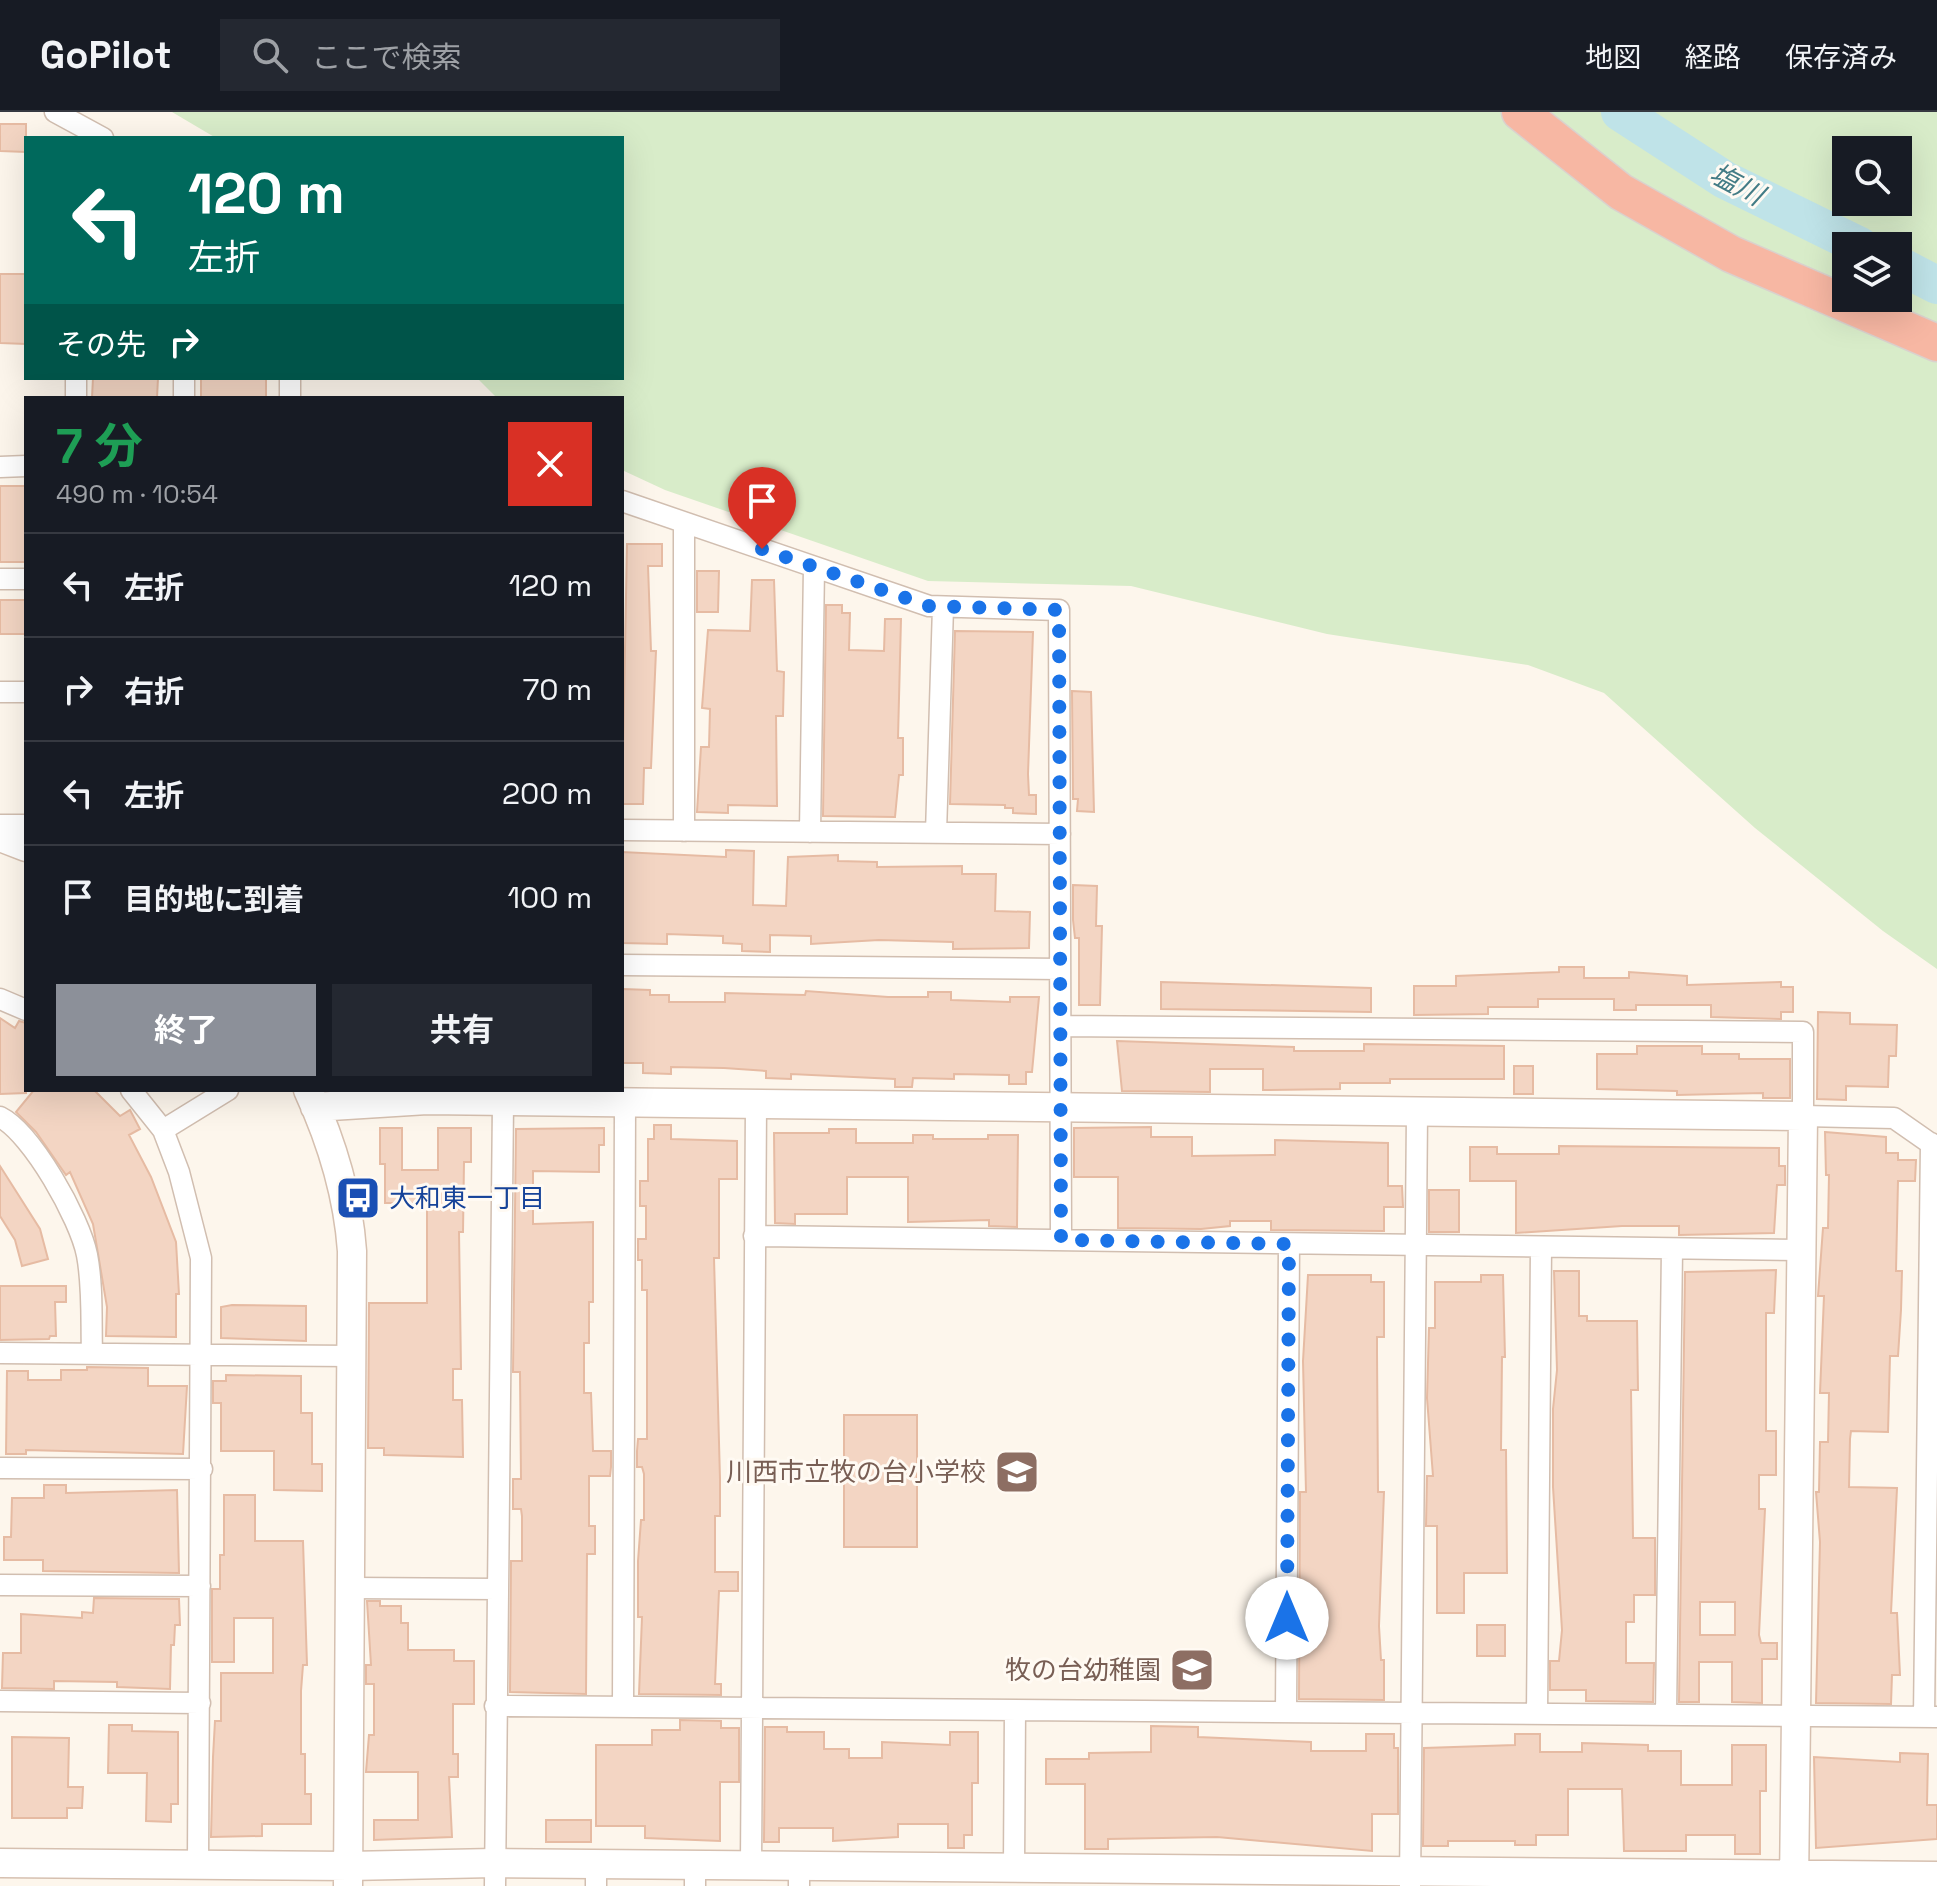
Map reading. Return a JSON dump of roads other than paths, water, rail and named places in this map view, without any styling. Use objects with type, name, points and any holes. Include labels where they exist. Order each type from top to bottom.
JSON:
[{"type":"highway","points":[[1520,112],[1621,192],[1731,254],[1937,343]]},
{"type":"street","points":[[55,112],[80,132]]},
{"type":"street","points":[[0,467],[24,466]]},
{"type":"street","points":[[624,502],[929,606],[1059,610],[1061,1240]]},
{"type":"street","points":[[684,523],[684,831]]},
{"type":"street","points":[[810,832],[814,567]]},
{"type":"street","points":[[0,579],[24,579]]},
{"type":"street","points":[[936,833],[943,607]]},
{"type":"street","points":[[0,692],[24,692]]},
{"type":"street","points":[[0,825],[24,825]]},
{"type":"street","points":[[624,830],[1060,834]]},
{"type":"street","points":[[0,837],[24,846]]},
{"type":"street","points":[[624,965],[1060,969]]},
{"type":"street","points":[[0,999],[24,1009]]},
{"type":"street","points":[[1061,1026],[1803,1032],[1794,1880]]},
{"type":"street","points":[[133,1092],[163,1130],[179,1172],[201,1258],[198,1863]]},
{"type":"street","points":[[163,1130],[225,1092]]},
{"type":"street","points":[[348,1876],[352,1588],[349,1204],[311,1098],[427,1095],[503,1102],[625,1104],[1061,1106],[1894,1118],[1934,1145],[1931,1717],[495,1706]]},
{"type":"street","points":[[495,1874],[503,1102]]},
{"type":"street","points":[[623,1707],[625,1104]]},
{"type":"street","points":[[751,1865],[749,1708],[756,1105]]},
{"type":"street","points":[[1410,1878],[1417,1113]]},
{"type":"street","points":[[0,1117],[11,1122],[40,1156],[87,1253],[92,1353]]},
{"type":"street","points":[[754,1236],[1802,1250]]},
{"type":"street","points":[[1286,1712],[1289,1244]]},
{"type":"street","points":[[1537,1714],[1541,1247]]},
{"type":"street","points":[[1666,1715],[1672,1249]]},
{"type":"street","points":[[0,1353],[352,1356]]},
{"type":"street","points":[[0,1468],[202,1469]]},
{"type":"street","points":[[0,1585],[200,1586]]},
{"type":"street","points":[[352,1588],[497,1589]]},
{"type":"street","points":[[0,1701],[200,1703]]},
{"type":"street","points":[[1014,1867],[1015,1710]]},
{"type":"street","points":[[0,1863],[198,1863],[348,1876],[695,1875],[751,1865],[799,1876],[1014,1867],[1410,1878],[1794,1880],[1937,1876]]},
{"type":"waterway","name":"塩川","points":[[1620,112],[1725,180],[1832,232]]},
{"type":"waterway","name":"塩川","points":[[1912,272],[1937,285]]},
{"type":"place","name":"大和東一丁目","points":[[358,1198]]},
{"type":"place","name":"川西市立牧の台小学校","points":[[1017,1472]]},
{"type":"place","name":"牧の台幼稚園","points":[[1192,1670]]}]
